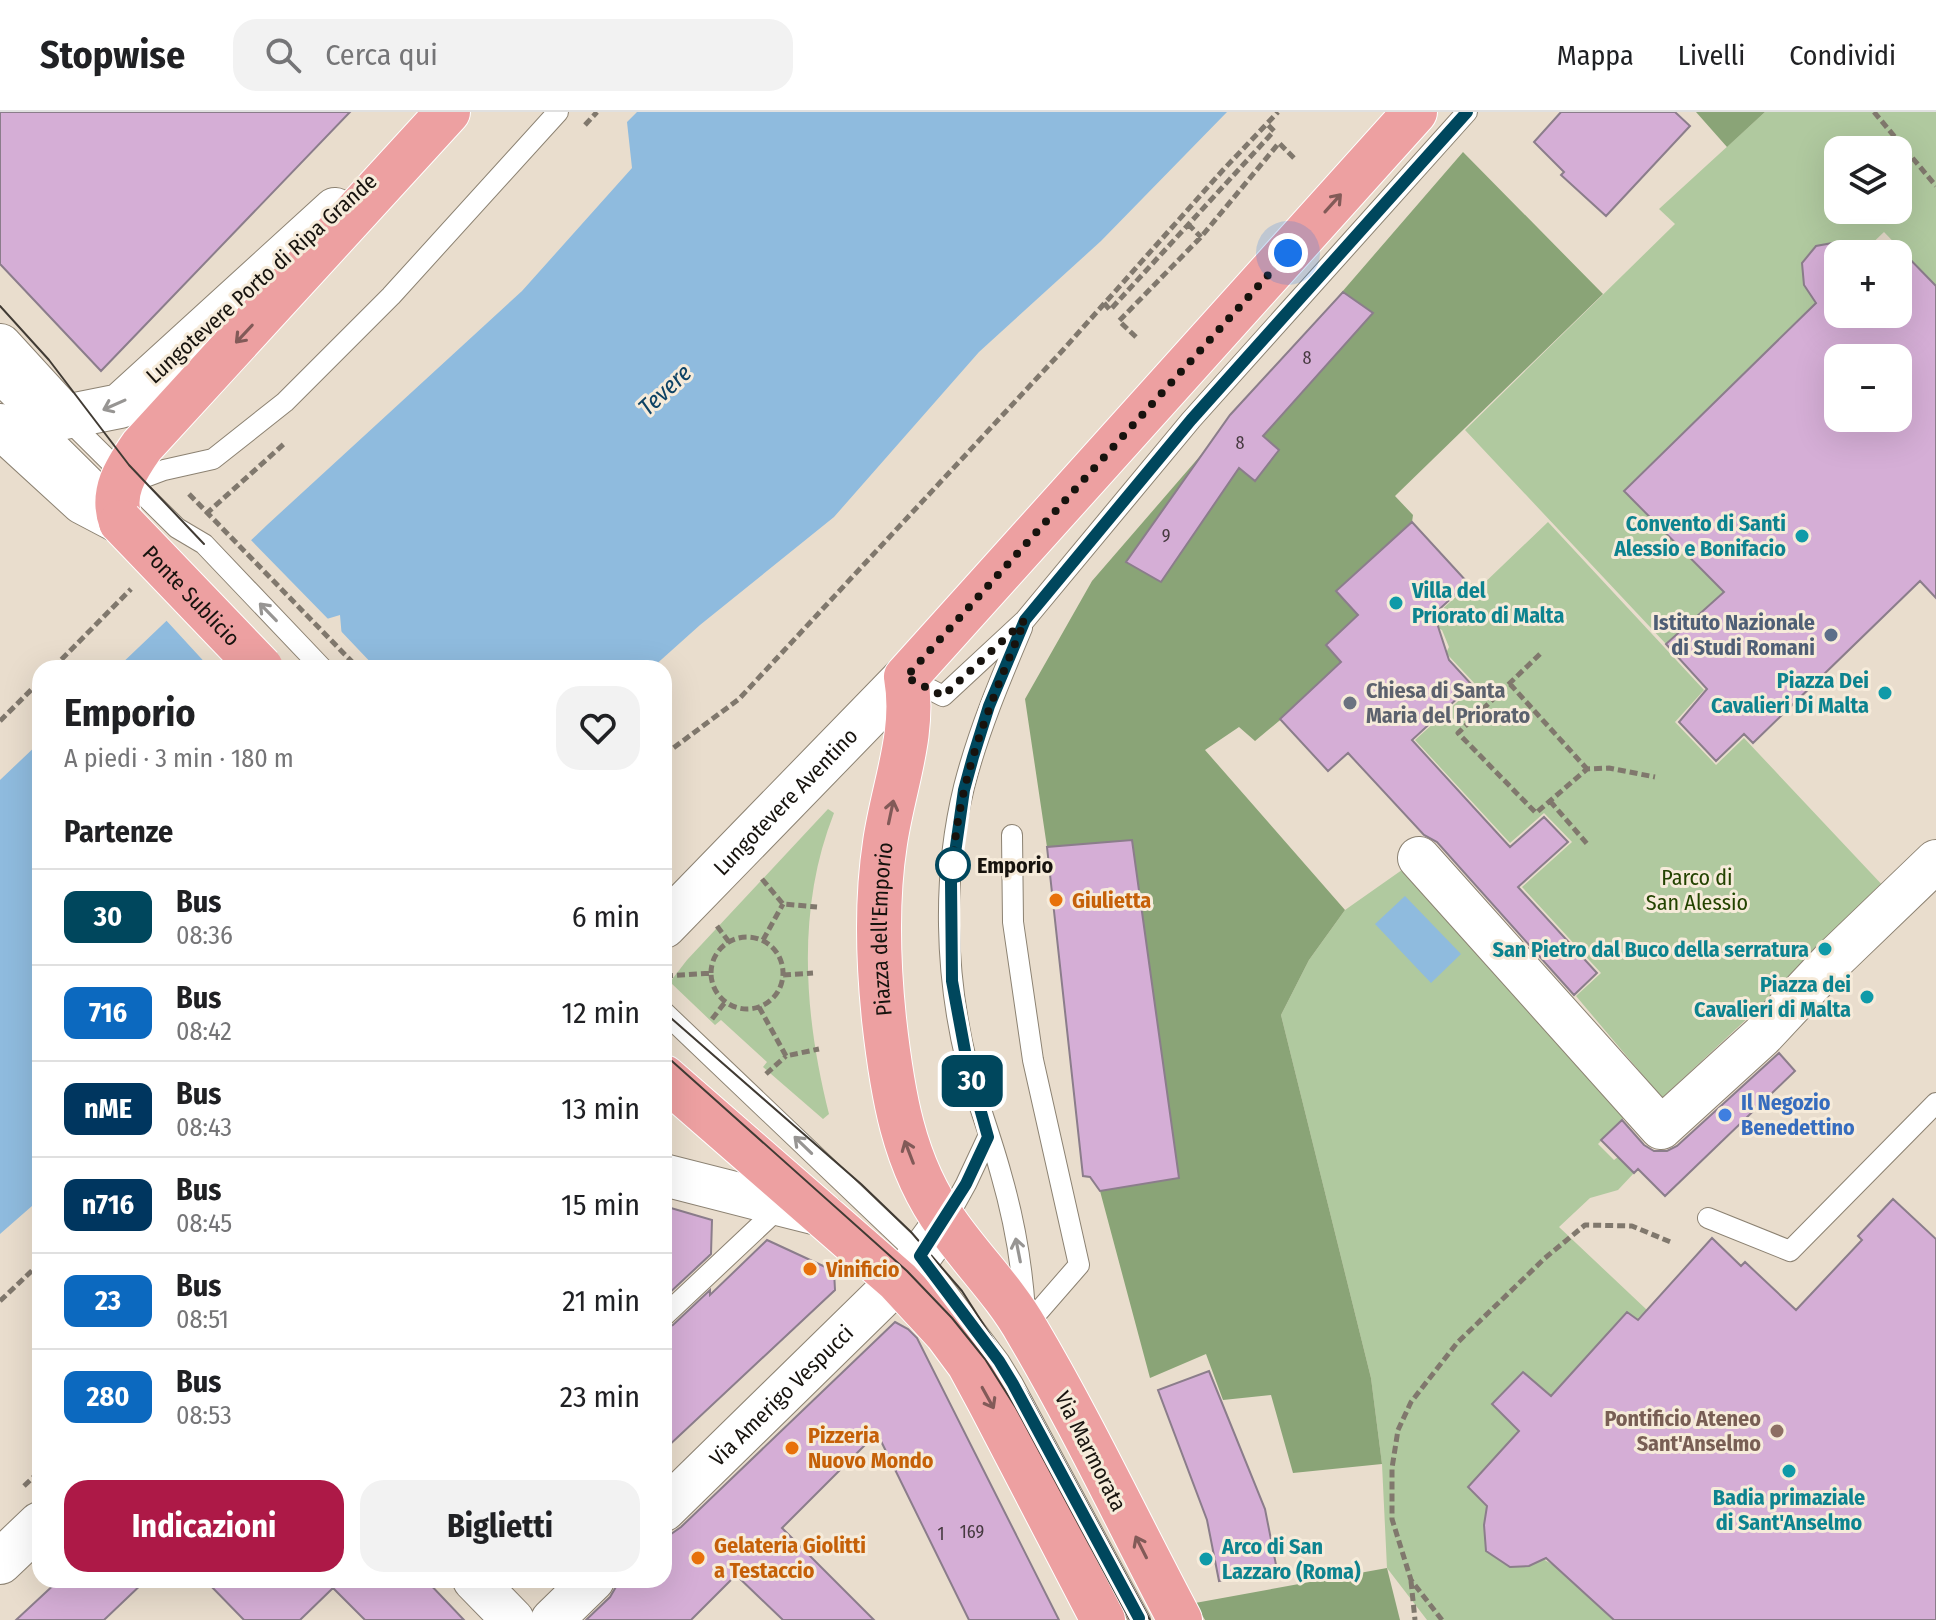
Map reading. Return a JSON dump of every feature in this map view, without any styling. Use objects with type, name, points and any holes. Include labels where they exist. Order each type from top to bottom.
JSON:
[{"type":"main road","name":"Lungotevere Porto di Ripa Grande","points":[[65,417],[120,406],[446,112]]},
{"type":"main road","name":"Lungotevere Porto di Ripa Grande","points":[[116,491],[156,429],[446,112]]},
{"type":"main road","name":"Lungotevere Aventino","points":[[672,918],[906,677],[1415,112]]},
{"type":"main road","points":[[5,366],[65,417]]},
{"type":"main road","points":[[0,426],[116,491]]},
{"type":"main road","name":"Ponte Sublicio","points":[[116,491],[254,660]]},
{"type":"main road","name":"Piazza dell'Emporio","points":[[906,677],[910,722],[881,874],[880,981],[891,1075],[904,1136],[929,1198],[921,1253],[957,1327]]},
{"type":"main road","name":"Piazza dell'Emporio","points":[[672,1084],[825,1216],[921,1253],[998,1290]]},
{"type":"main road","name":"Via Marmorata","points":[[998,1290],[1025,1327],[1167,1619]]},
{"type":"main road","points":[[957,1327],[983,1389],[1103,1620]]},
{"type":"main road","points":[[0,1562],[32,1532]]},
{"type":"street","points":[[1419,858],[1661,1128],[1762,1036],[1834,959],[1936,861]]},
{"type":"street","name":"Piazza dell'Emporio","points":[[672,1177],[825,1216]]},
{"type":"street","name":"Via Amerigo Vespucci","points":[[672,1502],[921,1253]]},
{"type":"street","points":[[482,1588],[513,1620]]},
{"type":"street","points":[[552,1620],[585,1588]]},
{"type":"lane","points":[[116,491],[164,470],[221,455],[285,402],[391,296],[558,112]]},
{"type":"lane","points":[[906,677],[943,696],[1025,620],[1191,420],[1467,112]]},
{"type":"lane","points":[[5,366],[116,491],[204,544],[314,660]]},
{"type":"lane","points":[[65,417],[116,491]]},
{"type":"lane","points":[[1025,620],[989,706],[973,757],[964,790],[951,881],[952,981],[967,1062],[1001,1172],[1017,1241],[1025,1327]]},
{"type":"lane","points":[[1012,835],[1013,922],[1033,1060],[1079,1265],[1025,1327]]},
{"type":"lane","name":"Piazza dell'Emporio","points":[[672,1020],[921,1253]]},
{"type":"lane","points":[[1708,1218],[1790,1251],[1936,1103]]},
{"type":"lane","points":[[921,1253],[966,1184],[988,1137]]},
{"type":"lane","points":[[672,1308],[782,1205]]},
{"type":"lane","name":"Via Marmorata","points":[[957,1327],[999,1361],[1167,1619]]},
{"type":"path","points":[[672,749],[739,699],[1278,112]]},
{"type":"path","points":[[1874,112],[1936,186]]},
{"type":"path","points":[[1104,303],[1110,310],[1274,131],[1267,124]]},
{"type":"path","points":[[1136,337],[1119,321],[1201,237],[1279,143],[1295,159]]},
{"type":"path","points":[[1188,224],[1201,237]]},
{"type":"path","points":[[189,494],[350,660]]},
{"type":"path","points":[[1540,654],[1458,733],[1536,813],[1587,769],[1609,768],[1655,777]]},
{"type":"path","points":[[1510,684],[1587,769]]},
{"type":"path","points":[[0,721],[32,689]]},
{"type":"path","points":[[1550,801],[1589,846]]},
{"type":"path","points":[[759,876],[783,904],[817,907]]},
{"type":"path","points":[[763,940],[783,904]]},
{"type":"path","points":[[714,922],[729,942]]},
{"type":"path","points":[[740,937],[763,940],[778,954],[783,975],[776,994],[759,1007],[747,1009],[726,1001],[716,989],[711,973],[713,961],[729,942],[740,937]]},
{"type":"path","points":[[672,976],[711,973]]},
{"type":"path","points":[[783,975],[813,973]]},
{"type":"path","points":[[707,1025],[726,1001]]},
{"type":"path","points":[[759,1007],[786,1056]]},
{"type":"path","points":[[764,1076],[786,1056],[819,1049]]},
{"type":"path","points":[[1415,1620],[1411,1580],[1392,1519],[1392,1468],[1398,1430],[1411,1402],[1457,1343],[1545,1258],[1585,1225],[1632,1226],[1673,1243]]},
{"type":"path","points":[[0,1301],[32,1271]]},
{"type":"path","points":[[1411,1580],[1442,1620]]},
{"type":"green space","points":[[1696,112],[1765,112],[1727,147]]},
{"type":"green space","points":[[1765,112],[1936,112],[1936,286],[1912,261],[1912,240],[1892,240],[1884,232],[1876,240],[1824,240],[1824,275],[1816,303],[1624,490],[1754,623],[1705,609],[1666,644],[1465,430],[1675,224],[1659,209]]},
{"type":"green space","points":[[1463,152],[1603,294],[1395,496],[1413,515],[1412,522],[1336,591],[1358,615],[1326,645],[1345,666],[1255,741],[1239,727],[1205,750],[1345,910],[1309,960],[1281,1015],[1371,1378],[1382,1464],[1293,1473],[1271,1395],[1223,1400],[1206,1354],[1150,1378],[1100,1191],[1179,1178],[1131,840],[1047,847],[1025,699],[1092,581]]},
{"type":"green space","name":"Parco di San Alessio","points":[[1548,522],[1704,690],[1675,722],[1716,765],[1744,738],[1886,889],[1662,1098],[1576,996],[1601,973],[1522,887],[1572,842],[1544,813],[1510,843],[1415,740],[1476,685],[1446,653],[1449,647],[1442,630],[1427,623],[1471,583],[1478,589]]},
{"type":"green space","points":[[828,809],[834,813],[814,887],[808,962],[814,1039],[829,1114],[823,1119],[763,1067],[767,1062],[721,1020],[715,1025],[672,984],[687,960]]},
{"type":"green space","points":[[1429,847],[1572,996],[1661,1102],[1625,1117],[1598,1144],[1614,1160],[1618,1157],[1634,1173],[1618,1190],[1590,1198],[1559,1227],[1647,1310],[1637,1319],[1627,1312],[1551,1396],[1523,1372],[1493,1404],[1519,1431],[1469,1487],[1487,1506],[1484,1525],[1487,1551],[1510,1567],[1534,1564],[1543,1559],[1555,1566],[1614,1620],[1427,1620],[1387,1568],[1382,1464],[1371,1378],[1281,1015],[1309,960],[1345,910],[1419,858]]},
{"type":"green space","points":[[1387,1568],[1400,1620],[1205,1620],[1195,1603]]},
{"type":"water","name":"Tevere","points":[[637,112],[1227,112],[1101,241],[979,352],[834,517],[661,660],[320,660],[342,638],[340,615],[310,624],[272,660],[125,660],[522,291],[632,168],[627,122]]},
{"type":"water","points":[[32,750],[32,1206],[0,1234],[0,780]]},
{"type":"water","points":[[1405,896],[1461,954],[1431,983],[1375,924]]},
{"type":"pier","points":[[248,537],[331,622],[313,628],[279,660],[203,660],[164,618]]},
{"type":"pier","points":[[338,628],[368,660],[316,660],[338,637]]},
{"type":"building","points":[[0,112],[350,112],[101,371],[0,264]]},
{"type":"building","points":[[1561,112],[1675,112],[1690,126],[1606,216],[1561,175],[1564,172],[1534,142]]},
{"type":"building","name":"Convento di Santi Alessio e Bonifacio","points":[[1824,245],[1824,328],[1912,328],[1912,261],[1936,286],[1936,598],[1920,581],[1753,743],[1744,734],[1716,761],[1679,722],[1707,689],[1666,644],[1724,592],[1624,491],[1816,303],[1804,285],[1802,263],[1816,246]]},
{"type":"building","points":[[1343,292],[1373,313],[1263,436],[1279,450],[1255,481],[1239,468],[1161,582],[1126,562],[1230,415]]},
{"type":"building","points":[[1412,522],[1468,583],[1434,614],[1449,660],[1472,685],[1412,740],[1510,847],[1544,817],[1568,842],[1518,887],[1597,973],[1574,995],[1437,842],[1424,835],[1348,753],[1328,771],[1280,719],[1341,662],[1326,645],[1358,615],[1336,591]]},
{"type":"building","points":[[1132,840],[1179,1178],[1100,1191],[1090,1177],[1083,1176],[1047,847]]},
{"type":"building","points":[[1779,1053],[1795,1071],[1665,1196],[1638,1169],[1634,1173],[1601,1140],[1622,1120],[1644,1145],[1654,1151],[1667,1151],[1677,1146]]},
{"type":"building","name":"Badia primaziale di Sant'Anselmo","points":[[1893,1199],[1936,1239],[1936,1620],[1614,1620],[1546,1558],[1529,1566],[1510,1567],[1486,1551],[1484,1525],[1487,1506],[1468,1487],[1519,1431],[1492,1404],[1523,1372],[1551,1396],[1627,1312],[1638,1320],[1712,1238],[1741,1266],[1745,1262],[1796,1310],[1862,1240],[1858,1236]]},
{"type":"building","points":[[672,1208],[712,1220],[711,1254],[672,1291]]},
{"type":"building","points":[[767,1240],[834,1271],[835,1290],[672,1443],[672,1325],[710,1290],[710,1295]]},
{"type":"building","points":[[895,1322],[917,1338],[1059,1620],[969,1620],[877,1433],[782,1528],[874,1620],[783,1620],[736,1575],[691,1620],[586,1620],[615,1588],[672,1588],[672,1533]]},
{"type":"building","points":[[1209,1371],[1265,1509],[1277,1570],[1219,1581],[1207,1520],[1158,1390]]},
{"type":"building","points":[[50,1588],[138,1588],[104,1620],[16,1620]]},
{"type":"building","points":[[213,1588],[333,1588],[300,1620],[244,1620]]},
{"type":"building","points":[[333,1588],[434,1588],[464,1620],[365,1620]]},
{"type":"tram line","points":[[0,306],[49,360],[129,465],[204,544]]},
{"type":"tram line","points":[[117,502],[269,660]]},
{"type":"tram line","points":[[672,1019],[861,1184],[911,1232],[962,1291],[1028,1394],[1150,1620]]},
{"type":"tram line","points":[[672,1061],[907,1271],[952,1318],[985,1359],[1016,1408],[1130,1620]]},
{"type":"bus line","name":"30","points":[[1139,1618],[1024,1402],[999,1361],[920,1256],[945,1222],[988,1137],[967,1062],[952,981],[949,932],[951,881],[964,790],[989,706],[1025,620],[1191,420],[1467,112]]},
{"type":"place","name":"Convento di Santi Alessio e Bonifacio","points":[[1802,536]]},
{"type":"place","name":"Villa del Priorato di Malta","points":[[1396,603]]},
{"type":"place","name":"Istituto Nazionale di Studi Romani","points":[[1831,635]]},
{"type":"place","name":"Piazza Dei Cavalieri Di Malta","points":[[1885,693]]},
{"type":"place","name":"Chiesa di Santa Maria del Priorato","points":[[1350,703]]},
{"type":"place","name":"Emporio","points":[[953,865]]},
{"type":"place","name":"Giulietta","points":[[1056,900]]},
{"type":"place","name":"San Pietro dal Buco della serratura","points":[[1825,949]]},
{"type":"place","name":"Piazza dei Cavalieri di Malta","points":[[1867,997]]},
{"type":"place","name":"Il Negozio Benedettino","points":[[1725,1115]]},
{"type":"place","name":"Vinificio","points":[[810,1269]]},
{"type":"place","name":"Pontificio Ateneo Sant'Anselmo","points":[[1777,1431]]},
{"type":"place","name":"Pizzeria Nuovo Mondo","points":[[792,1448]]},
{"type":"place","name":"Badia primaziale di Sant'Anselmo","points":[[1789,1471]]},
{"type":"place","name":"Gelateria Giolitti a Testaccio","points":[[698,1558]]},
{"type":"place","name":"Arco di San Lazzaro (Roma)","points":[[1206,1559]]},
{"type":"route","points":[[953,865],[964,790],[973,757],[989,706],[1025,620],[943,696],[906,677],[1288,253]]}]
